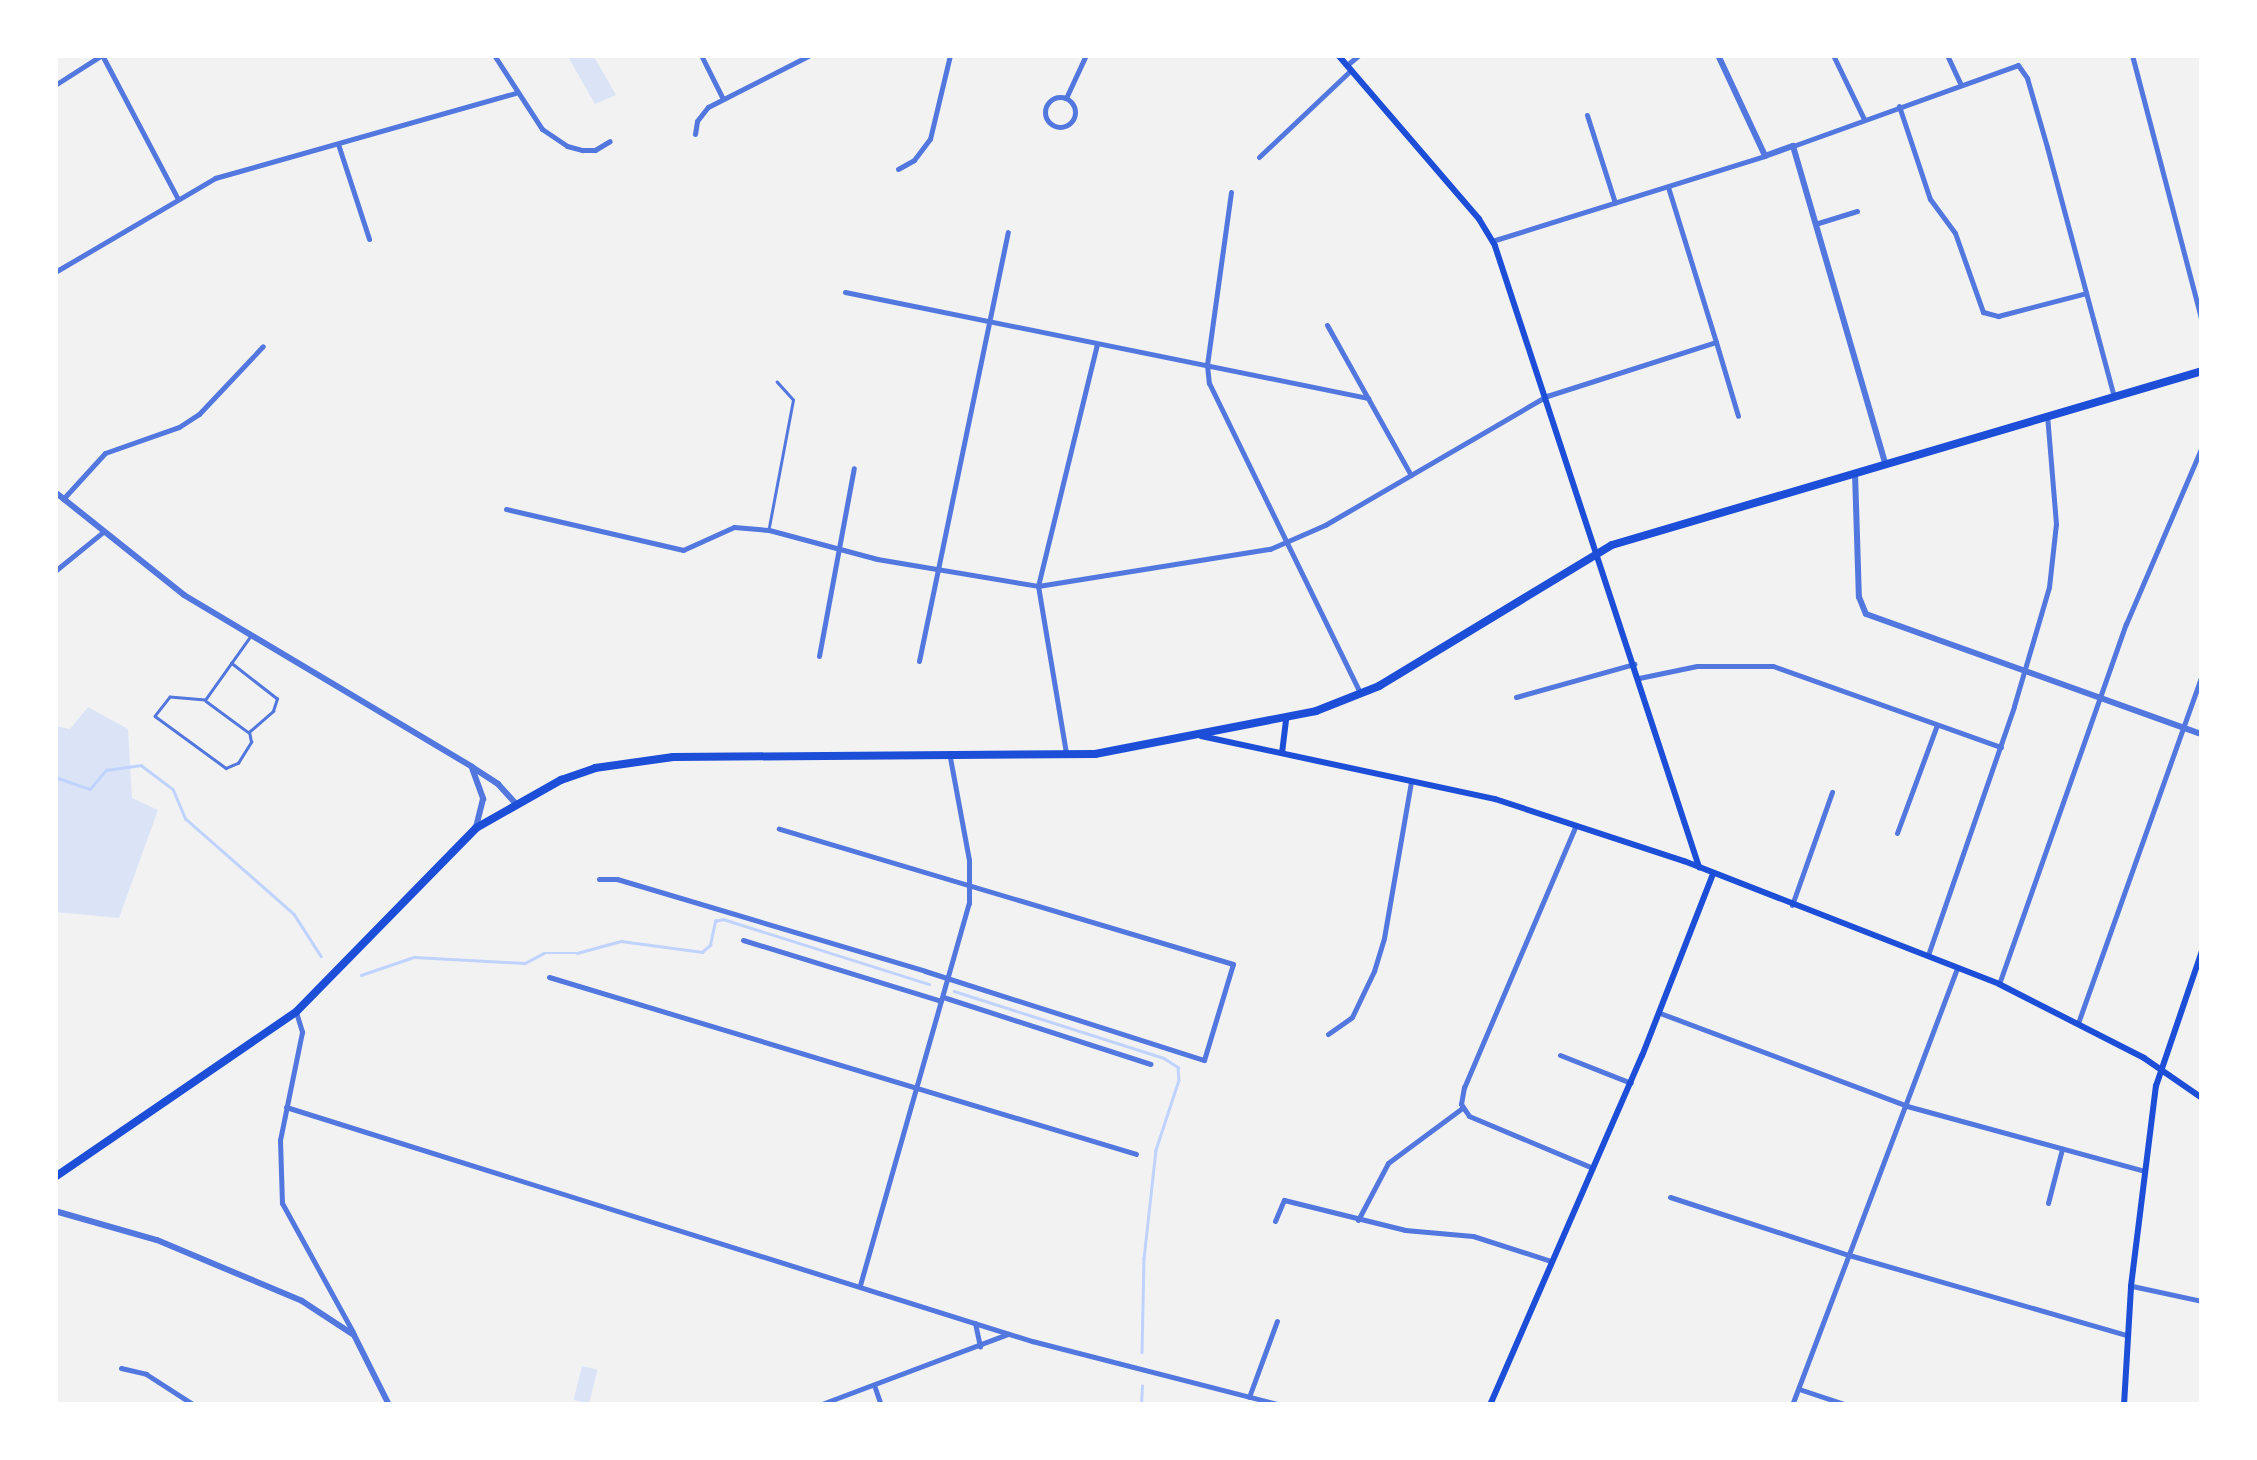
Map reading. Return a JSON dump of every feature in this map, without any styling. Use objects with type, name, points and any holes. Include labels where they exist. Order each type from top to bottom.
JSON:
[{"type":"main road","points":[[1338,55],[1478,219],[1492,241],[1547,396],[1700,868]]},
{"type":"main road","points":[[55,1178],[296,1012],[476,828],[514,803],[595,768],[658,758],[1066,756],[1201,736],[1286,718],[1360,694],[1598,552],[2202,370]]},
{"type":"main road","points":[[1282,753],[1286,718]]},
{"type":"main road","points":[[1201,736],[1411,781],[1576,823],[1999,984],[2078,1023],[2202,1098]]},
{"type":"main road","points":[[1490,1405],[1660,1012],[1713,874]]},
{"type":"main road","points":[[2124,1405],[2130,1286],[2160,1070],[2199,969],[2202,950]]},
{"type":"street","points":[[55,84],[102,55],[178,197]]},
{"type":"street","points":[[494,55],[542,130],[567,146],[594,150],[610,142]]},
{"type":"street","points":[[702,55],[722,100]]},
{"type":"street","points":[[694,134],[703,112],[810,55]]},
{"type":"street","points":[[898,169],[914,160],[930,138],[950,55]]},
{"type":"street","points":[[1066,98],[1086,55]]},
{"type":"street","points":[[1258,158],[1359,55]]},
{"type":"street","points":[[1718,55],[1765,156]]},
{"type":"street","points":[[1833,55],[1864,119]]},
{"type":"street","points":[[1947,55],[1960,83]]},
{"type":"street","points":[[2132,55],[2202,321]]},
{"type":"street","points":[[1492,241],[1765,156],[2012,64],[2023,69],[2114,398]]},
{"type":"street","points":[[55,272],[216,178],[516,92]]},
{"type":"street","points":[[1054,98],[1066,98],[1074,107],[1073,119],[1063,126],[1055,125],[1048,120],[1046,108],[1054,98]]},
{"type":"street","points":[[1899,106],[1930,199],[1955,234],[1983,312],[1998,316],[2086,293]]},
{"type":"street","points":[[1586,115],[1614,203]]},
{"type":"street","points":[[338,144],[370,239]]},
{"type":"street","points":[[1793,146],[1884,464]]},
{"type":"street","points":[[1668,186],[1738,416]]},
{"type":"street","points":[[1231,192],[1208,365],[1216,402],[1360,694]]},
{"type":"street","points":[[1815,224],[1857,212]]},
{"type":"street","points":[[919,661],[1008,232]]},
{"type":"street","points":[[845,292],[1368,398]]},
{"type":"street","points":[[1327,325],[1411,475]]},
{"type":"street","points":[[506,509],[683,550],[734,527],[769,530],[938,571],[1038,586],[1177,566],[1288,542],[1547,396],[1716,342]]},
{"type":"street","points":[[1066,756],[1038,586],[1098,343]]},
{"type":"street","points":[[63,499],[105,453],[179,427],[198,414],[263,346]]},
{"type":"street","points":[[1928,956],[2025,669],[2055,554],[2047,416]]},
{"type":"street","points":[[1999,984],[2100,696],[2142,585],[2202,447]]},
{"type":"street","points":[[819,656],[842,550],[854,468]]},
{"type":"street","points":[[1855,473],[1859,597],[1866,614],[2202,734]]},
{"type":"street","points":[[55,492],[184,595],[472,767],[498,784],[514,803]]},
{"type":"street","points":[[55,571],[103,532]]},
{"type":"street","points":[[1516,698],[1634,664]]},
{"type":"street","points":[[1640,678],[1697,666],[1758,664],[2000,747]]},
{"type":"street","points":[[2078,1023],[2202,675]]},
{"type":"street","points":[[1897,833],[1938,726]]},
{"type":"street","points":[[860,1285],[893,1179],[913,1088],[948,978],[971,884],[950,757]]},
{"type":"street","points":[[472,767],[483,799],[476,828]]},
{"type":"street","points":[[1328,1034],[1352,1017],[1374,971],[1388,923],[1411,781]]},
{"type":"street","points":[[1792,905],[1832,792]]},
{"type":"street","points":[[1576,823],[1464,1087],[1463,1108],[1470,1116],[1593,1168]]},
{"type":"street","points":[[599,879],[617,880],[948,978],[1204,1060],[1233,964],[779,829]]},
{"type":"street","points":[[743,940],[1150,1064]]},
{"type":"street","points":[[1792,1405],[1958,966]]},
{"type":"street","points":[[550,977],[1136,1154]]},
{"type":"street","points":[[296,1012],[302,1032],[286,1106],[278,1172],[282,1203],[388,1405]]},
{"type":"street","points":[[1660,1012],[1907,1106],[2144,1171]]},
{"type":"street","points":[[1560,1055],[1630,1082]]},
{"type":"street","points":[[286,1106],[1009,1334],[1281,1405]]},
{"type":"street","points":[[1358,1220],[1377,1178],[1388,1164],[1463,1108]]},
{"type":"street","points":[[2048,1204],[2062,1150]]},
{"type":"street","points":[[1670,1198],[1850,1256],[2126,1335]]},
{"type":"street","points":[[1276,1220],[1284,1200],[1404,1230],[1474,1236],[1551,1261]]},
{"type":"street","points":[[55,1211],[157,1240],[245,1275],[302,1301],[354,1335]]},
{"type":"street","points":[[2130,1286],[2202,1302]]},
{"type":"street","points":[[1249,1397],[1277,1320]]},
{"type":"street","points":[[975,1323],[980,1346]]},
{"type":"street","points":[[818,1405],[1009,1334]]},
{"type":"street","points":[[120,1368],[146,1374],[194,1405]]},
{"type":"street","points":[[874,1385],[881,1405]]},
{"type":"street","points":[[1799,1388],[1847,1405]]},
{"type":"lane","points":[[769,530],[793,400],[777,382]]},
{"type":"lane","points":[[205,700],[250,637]]},
{"type":"lane","points":[[230,664],[275,695],[272,711],[249,732]]},
{"type":"lane","points":[[170,696],[205,700],[249,732],[251,742],[238,763],[226,768],[155,716],[170,696]]},
{"type":"shaded area","points":[[567,55],[593,55],[616,95],[595,104]]},
{"type":"shaded area","points":[[88,707],[128,729],[132,798],[158,810],[119,918],[55,912],[55,726],[70,729]]},
{"type":"shaded area","points":[[582,1366],[598,1370],[589,1404],[574,1400]]},
{"type":"waterway","points":[[55,777],[90,789],[106,770],[141,765],[173,789],[186,819],[294,914],[321,956]]},
{"type":"waterway","points":[[361,975],[414,957],[525,963],[544,953],[577,953],[621,941],[702,952],[710,945],[715,921],[723,919],[929,984]]},
{"type":"waterway","points":[[954,991],[1164,1058],[1178,1067],[1179,1080],[1156,1150],[1144,1258],[1142,1352]]},
{"type":"waterway","points":[[1141,1405],[1142,1386]]}]
